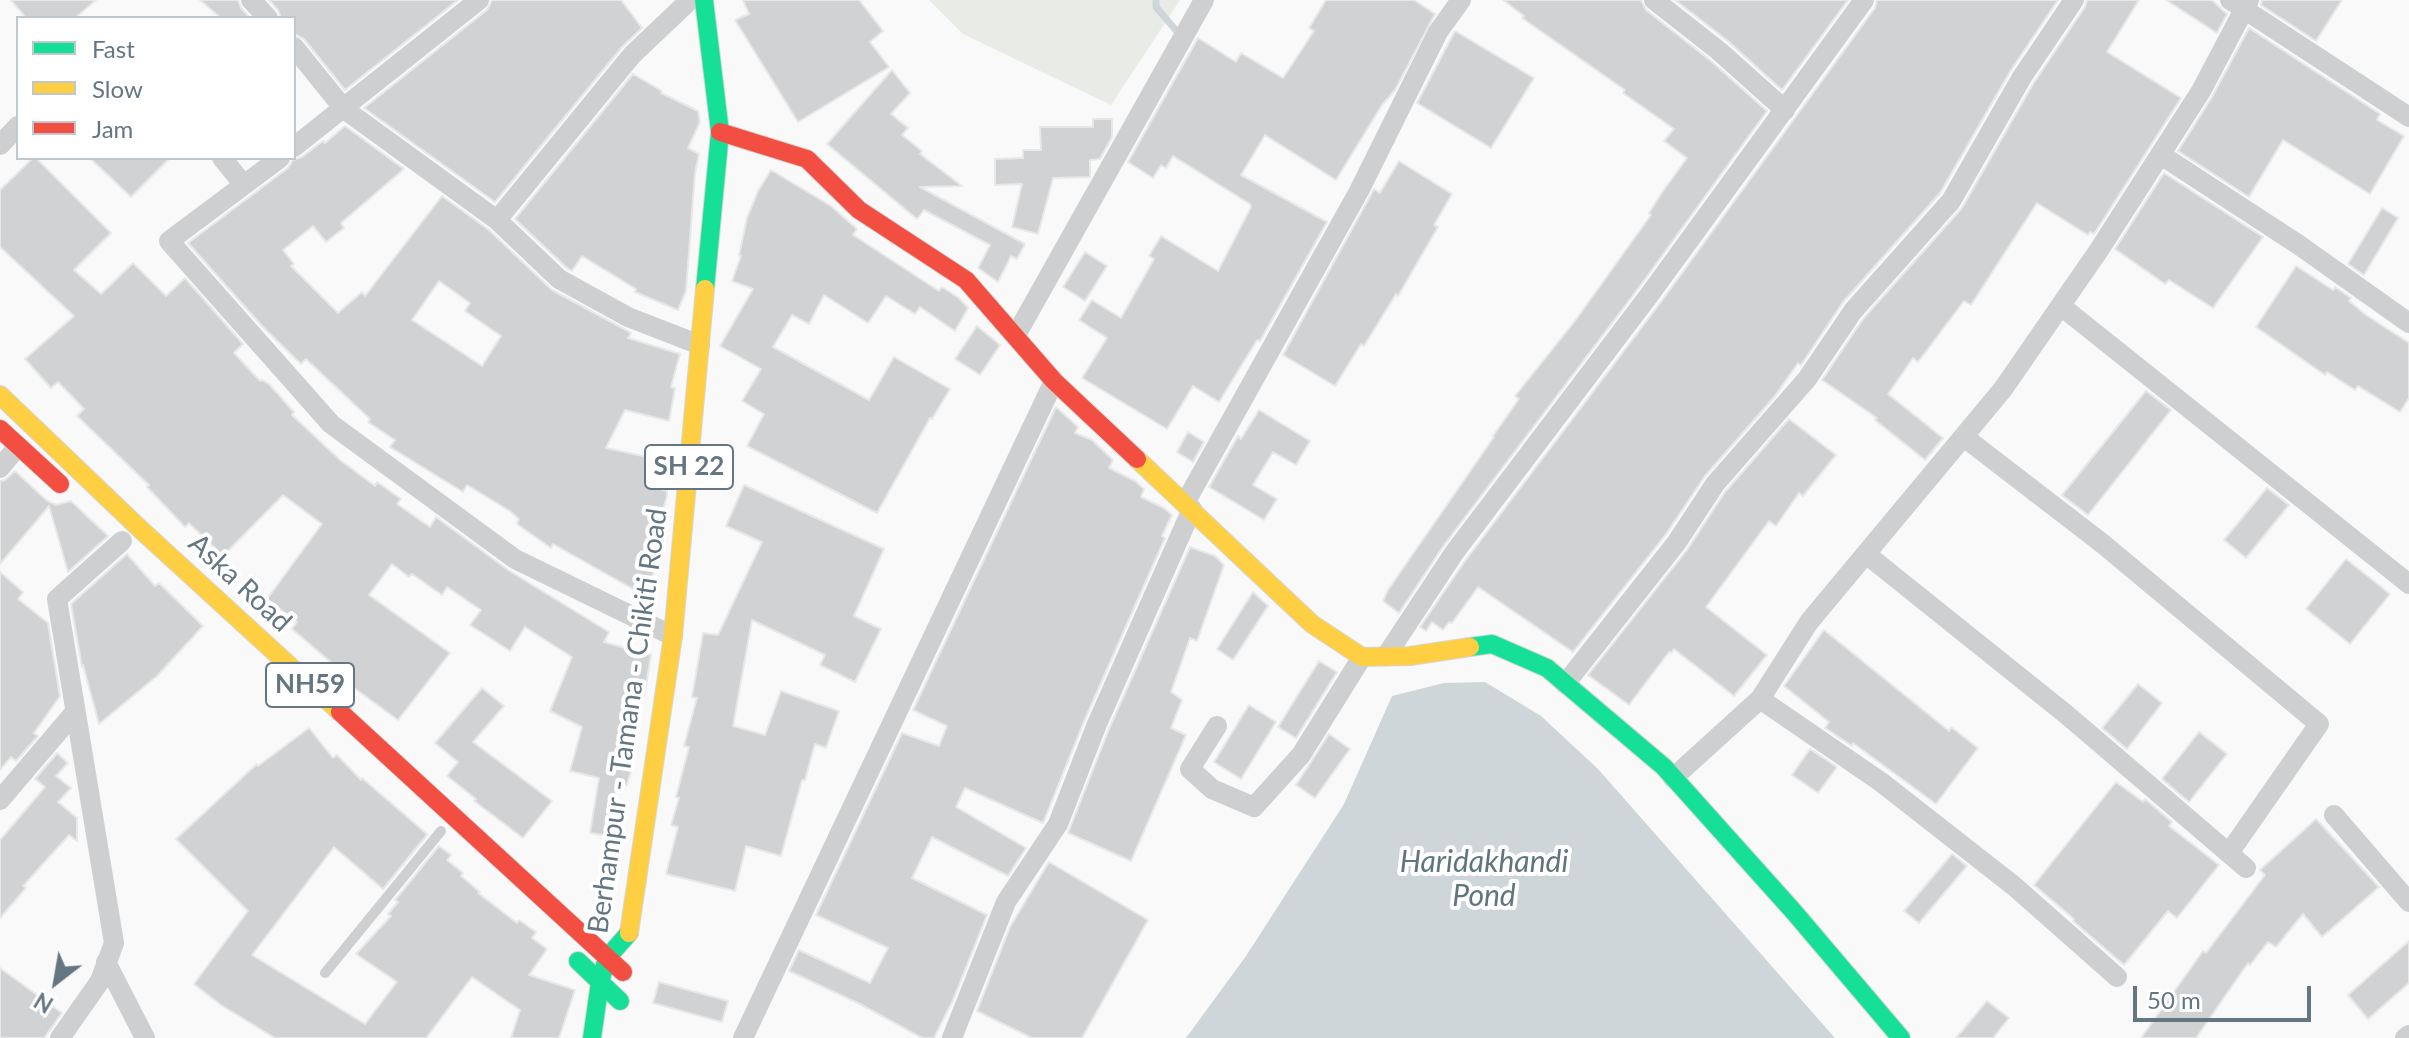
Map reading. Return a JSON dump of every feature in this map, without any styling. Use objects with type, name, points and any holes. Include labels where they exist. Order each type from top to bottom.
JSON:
[{"type":"main road","name":"Berhampur - Tamana - Chikiti Road","points":[[600,982],[619,1008],[673,636],[720,132],[704,0]]},
{"type":"main road","points":[[720,132],[807,159],[859,210],[966,280],[1054,381],[1312,624],[1362,657],[1410,656],[1492,644],[1547,668],[1673,778],[1794,912],[1901,1038]]},
{"type":"main road","name":"Aska Road","points":[[0,395],[138,527],[623,972]]},
{"type":"main road","points":[[0,429],[76,499]]},
{"type":"main road","points":[[592,1038],[600,982],[607,958],[629,933]]},
{"type":"main road","points":[[566,950],[600,982]]},
{"type":"street","points":[[251,0],[266,16]]},
{"type":"street","points":[[296,145],[479,0]]},
{"type":"street","points":[[497,220],[632,55],[690,0]]},
{"type":"street","points":[[1016,335],[1204,0]]},
{"type":"street","points":[[952,1038],[1006,902],[1058,824],[1188,506],[1359,191],[1438,32],[1461,0]]},
{"type":"street","points":[[1654,0],[1719,51],[1785,110]]},
{"type":"street","points":[[1386,656],[1454,553],[1650,294],[1864,0]]},
{"type":"street","points":[[1565,684],[1677,542],[1715,484],[1807,379],[1853,311],[1951,201],[2022,77],[2074,0]]},
{"type":"street","points":[[1673,778],[1760,699],[1809,622],[2003,389],[2201,91],[2241,3],[2409,117]]},
{"type":"street","points":[[296,49],[344,109],[497,220],[559,279],[628,317],[700,345]]},
{"type":"street","points":[[0,145],[16,128]]},
{"type":"street","points":[[2161,155],[2299,245],[2409,323]]},
{"type":"street","points":[[224,160],[244,185]]},
{"type":"street","points":[[277,160],[169,241],[331,424],[515,559],[673,636]]},
{"type":"street","points":[[2061,306],[2409,584]]},
{"type":"street","points":[[743,1038],[1054,381]]},
{"type":"street","points":[[1964,437],[2103,544],[2319,724],[2229,853]]},
{"type":"street","points":[[0,468],[18,446]]},
{"type":"street","points":[[60,1038],[100,981],[114,943],[57,599],[122,541]]},
{"type":"street","points":[[1866,554],[2067,715],[2246,868]]},
{"type":"street","points":[[1217,726],[1190,769],[1212,789],[1254,807],[1301,755],[1362,657]]},
{"type":"street","points":[[1760,699],[1893,791],[2014,886],[2117,977]]},
{"type":"street","points":[[0,800],[75,712]]},
{"type":"street","points":[[2334,815],[2409,902]]},
{"type":"street","points":[[106,962],[145,1038]]},
{"type":"lane","points":[[325,973],[441,831]]},
{"type":"shaded area","points":[[929,0],[1180,0],[1111,105],[963,34]]},
{"type":"water","name":"Haridakhandi Pond","points":[[1485,682],[1541,716],[1598,769],[1835,1038],[1186,1038],[1246,956],[1344,804],[1392,696],[1444,683]]},
{"type":"building","points":[[11,0],[96,0],[77,16],[24,16]]},
{"type":"building","points":[[200,0],[238,0],[248,16],[219,16]]},
{"type":"building","points":[[269,0],[458,0],[345,90],[304,39],[296,35],[296,16],[280,16]]},
{"type":"building","points":[[492,0],[621,0],[642,28],[622,47],[495,202],[364,108],[487,10]]},
{"type":"building","points":[[743,0],[859,0],[883,31],[870,42],[889,67],[798,122],[735,20],[749,14]]},
{"type":"building","points":[[1326,0],[1414,0],[1435,14],[1395,90],[1382,105],[1336,180],[1265,135],[1241,175],[1327,222],[1260,341],[1257,340],[1219,402],[1193,386],[1167,429],[1082,378],[1107,338],[1079,320],[1092,300],[1121,318],[1154,259],[1149,256],[1161,236],[1218,271],[1251,207],[1173,156],[1166,168],[1161,165],[1153,178],[1128,162],[1198,38],[1236,62],[1241,53],[1283,78],[1314,31],[1309,28]]},
{"type":"building","points":[[1503,0],[1641,0],[1646,10],[1711,61],[1767,111],[1640,286],[1444,545],[1399,613],[1383,601],[1388,590],[1519,399],[1515,396],[1575,321],[1651,215],[1649,213],[1687,158],[1664,141],[1674,129],[1623,93],[1625,90],[1522,18],[1524,16]]},
{"type":"building","points":[[1675,0],[1848,0],[1782,90],[1728,41]]},
{"type":"building","points":[[1877,0],[2058,0],[2011,70],[1940,193],[1843,302],[1801,365],[1798,363],[1775,396],[1705,476],[1666,534],[1573,652],[1478,587],[1452,623],[1449,622],[1443,630],[1432,622],[1426,631],[1420,627],[1465,561],[1661,302],[1875,8]]},
{"type":"building","points":[[2087,0],[2139,0],[2107,52],[2181,98],[2094,234],[2090,232],[2088,235],[2037,203],[1971,305],[1964,301],[1918,362],[1913,358],[1888,394],[1943,438],[1925,460],[1875,420],[1877,418],[1822,380],[1863,319],[1962,208],[2033,84]]},
{"type":"building","points":[[2166,0],[2212,0],[2227,14],[2217,33]]},
{"type":"building","points":[[2262,0],[2342,0],[2316,41],[2261,5]]},
{"type":"building","points":[[2249,28],[2380,114],[2377,120],[2404,136],[2370,194],[2283,140],[2249,197],[2178,151],[2212,97]]},
{"type":"building","points":[[1455,31],[1534,78],[1491,148],[1417,103]]},
{"type":"building","points":[[892,70],[910,93],[891,114],[908,128],[902,135],[922,151],[920,154],[962,186],[920,187],[1025,244],[1017,259],[1011,256],[998,282],[978,268],[990,245],[924,210],[917,219],[827,144]]},
{"type":"building","points":[[633,74],[661,93],[698,111],[700,122],[688,148],[699,154],[686,291],[678,310],[635,292],[636,289],[582,256],[572,271],[515,219]]},
{"type":"building","points":[[1093,119],[1112,119],[1112,137],[1100,159],[1090,160],[1090,177],[1053,178],[1038,234],[1012,227],[1022,184],[995,185],[995,159],[1023,158],[1023,150],[1041,150],[1040,127],[1093,127]]},
{"type":"building","points":[[345,126],[404,169],[341,223],[344,228],[326,242],[313,226],[283,250],[294,264],[291,266],[338,313],[362,292],[365,296],[442,196],[489,230],[552,290],[631,333],[628,338],[680,354],[671,387],[675,388],[669,421],[625,410],[606,448],[661,460],[655,487],[667,491],[667,496],[648,560],[658,565],[642,594],[553,544],[551,548],[517,524],[519,519],[510,511],[467,485],[463,492],[390,447],[395,440],[368,422],[370,419],[306,359],[301,364],[263,327],[188,243],[288,168],[293,160],[323,141],[325,143]],"holes":[[[439,281],[470,303],[465,311],[501,336],[482,366],[412,320]]]},
{"type":"building","points":[[31,160],[38,160],[111,233],[74,270],[101,294],[133,263],[166,296],[185,278],[243,344],[234,353],[260,381],[269,384],[294,412],[292,415],[340,460],[375,486],[377,482],[401,499],[397,504],[430,527],[436,517],[508,570],[609,632],[604,642],[651,655],[645,692],[626,762],[633,764],[627,785],[617,783],[608,836],[590,833],[599,778],[570,771],[582,727],[550,711],[572,657],[525,627],[510,651],[470,625],[481,610],[447,587],[442,595],[392,564],[369,595],[450,653],[398,720],[335,674],[339,669],[292,629],[297,622],[267,599],[322,524],[283,495],[223,556],[189,523],[185,527],[147,487],[149,485],[77,416],[84,409],[58,382],[51,388],[25,359],[74,316],[0,247],[0,190]]},
{"type":"building","points":[[92,160],[168,160],[131,197]]},
{"type":"building","points":[[1399,161],[1452,194],[1434,225],[1438,227],[1398,296],[1396,294],[1335,386],[1283,355],[1374,189],[1380,193]]},
{"type":"building","points":[[771,170],[831,206],[857,229],[853,235],[939,291],[942,287],[968,308],[955,331],[920,307],[915,314],[886,296],[868,323],[824,295],[809,324],[792,315],[773,347],[869,400],[894,357],[950,389],[930,418],[877,513],[747,446],[764,414],[742,401],[761,369],[720,346],[753,289],[732,281],[741,256],[747,218]]},
{"type":"building","points":[[2164,173],[2263,237],[2213,308],[2169,280],[2165,284],[2115,249]]},
{"type":"building","points":[[2382,208],[2398,218],[2364,275],[2348,264]]},
{"type":"building","points":[[1085,252],[1107,266],[1085,301],[1063,287]]},
{"type":"building","points":[[2296,266],[2333,290],[2335,287],[2351,298],[2349,301],[2366,315],[2409,343],[2409,398],[2400,412],[2358,386],[2355,390],[2327,372],[2325,375],[2256,327]]},
{"type":"building","points":[[977,326],[1000,345],[980,375],[955,359]]},
{"type":"building","points":[[2146,391],[2171,410],[2088,515],[2062,495]]},
{"type":"building","points":[[1056,407],[1078,427],[1075,433],[1092,440],[1113,460],[1109,468],[1135,481],[1144,489],[1141,497],[1172,515],[1162,536],[1165,538],[1043,823],[965,788],[956,807],[1026,848],[1008,876],[932,837],[912,878],[987,915],[953,1000],[934,1038],[922,1038],[860,1004],[789,971],[799,950],[870,983],[888,948],[816,915],[902,733],[939,746],[947,726],[913,710]]},
{"type":"building","points":[[1259,410],[1310,441],[1296,465],[1273,452],[1253,485],[1277,499],[1264,520],[1209,487],[1238,436],[1241,439]]},
{"type":"building","points":[[1789,419],[1836,455],[1803,496],[1799,493],[1776,526],[1769,521],[1706,607],[1767,655],[1734,696],[1674,649],[1629,705],[1588,675],[1687,550],[1725,492]]},
{"type":"building","points":[[1188,432],[1204,442],[1193,462],[1177,452]]},
{"type":"building","points":[[15,471],[46,500],[56,505],[71,501],[108,536],[68,572],[49,506],[0,564],[0,481]]},
{"type":"building","points":[[744,485],[884,549],[854,616],[881,629],[855,682],[820,665],[825,655],[752,620],[733,726],[765,735],[781,691],[839,711],[826,748],[815,744],[781,856],[746,846],[735,891],[666,874],[678,827],[671,825],[689,747],[684,746],[697,698],[692,697],[703,633],[718,635],[762,542],[726,526]]},
{"type":"building","points":[[2267,488],[2289,505],[2246,558],[2224,540]]},
{"type":"building","points":[[1190,547],[1215,556],[1224,565],[1197,641],[1190,638],[1171,692],[1182,700],[1171,728],[1186,735],[1131,861],[1068,833],[1109,729]]},
{"type":"building","points":[[127,554],[155,586],[159,583],[203,626],[157,676],[99,724],[82,667],[71,604]]},
{"type":"building","points":[[2346,559],[2390,594],[2350,644],[2306,609]]},
{"type":"building","points":[[0,572],[23,592],[18,599],[48,623],[60,696],[34,733],[38,736],[16,761],[11,757],[0,770]]},
{"type":"building","points":[[1253,592],[1268,606],[1233,660],[1217,649]]},
{"type":"building","points":[[1824,630],[1949,731],[1951,727],[1978,748],[1936,804],[1853,743],[1852,746],[1825,728],[1829,722],[1784,686]]},
{"type":"building","points":[[1319,661],[1337,672],[1296,738],[1278,727]]},
{"type":"building","points":[[2138,684],[2162,703],[2127,749],[2102,728]]},
{"type":"building","points":[[482,688],[504,706],[473,742],[552,801],[523,838],[447,776],[458,762],[435,743]]},
{"type":"building","points":[[1249,705],[1276,722],[1241,779],[1214,762]]},
{"type":"building","points":[[309,728],[333,758],[337,755],[361,780],[427,834],[383,889],[334,847],[252,955],[365,1024],[397,982],[356,954],[391,916],[388,914],[398,902],[395,900],[439,846],[451,855],[447,860],[463,873],[461,876],[478,893],[517,923],[519,920],[536,932],[532,938],[547,949],[529,975],[575,990],[559,1038],[511,1038],[520,1010],[472,977],[426,1038],[275,1038],[221,1005],[194,984],[248,911],[176,839],[257,764]]},
{"type":"building","points":[[2199,732],[2227,754],[2189,802],[2162,779]]},
{"type":"building","points":[[1329,734],[1350,749],[1315,798],[1296,785]]},
{"type":"building","points":[[1810,749],[1837,767],[1818,793],[1792,775]]},
{"type":"building","points":[[57,753],[68,763],[56,776],[71,788],[58,802],[77,818],[77,841],[69,835],[23,886],[26,888],[0,918],[0,840],[45,787],[35,779]]},
{"type":"building","points":[[2116,782],[2143,802],[2145,799],[2172,822],[2169,826],[2219,865],[2177,918],[2168,911],[2124,965],[2034,885]]},
{"type":"building","points":[[2316,819],[2379,887],[2322,937],[2303,914],[2276,947],[2268,942],[2250,965],[2248,963],[2196,1038],[2141,1038],[2203,951],[2206,953],[2265,875],[2260,870]]},
{"type":"building","points":[[1952,854],[1967,866],[1919,923],[1904,911]]},
{"type":"building","points":[[1049,862],[1148,920],[1082,1038],[1032,1038],[977,1011],[1010,927]]},
{"type":"building","points":[[2409,941],[2409,983],[2368,1019],[2348,995]]},
{"type":"building","points":[[0,968],[62,1013],[44,1038],[0,1038]]},
{"type":"building","points":[[659,982],[728,1001],[722,1022],[653,1003]]},
{"type":"building","points":[[1987,1001],[2009,1018],[1993,1038],[1956,1038]]},
{"type":"waterway","points":[[1156,0],[1156,7],[1180,35]]},
{"type":"traffic: fast","points":[[704,0],[720,132],[705,289]]},
{"type":"traffic: fast","points":[[1470,647],[1492,644],[1547,668],[1664,767],[1794,912],[1901,1038]]},
{"type":"traffic: fast","points":[[592,1038],[600,982],[607,958],[629,933]]},
{"type":"traffic: fast","points":[[578,961],[620,1001]]},
{"type":"traffic: slow","points":[[629,933],[673,636],[705,289]]},
{"type":"traffic: slow","points":[[0,395],[138,527],[340,712]]},
{"type":"traffic: slow","points":[[1137,459],[1312,624],[1362,657],[1410,656],[1470,647]]},
{"type":"traffic: jam","points":[[720,132],[807,159],[859,210],[966,280],[1054,381],[1137,459]]},
{"type":"traffic: jam","points":[[0,429],[60,484]]},
{"type":"traffic: jam","points":[[340,712],[623,972]]}]
